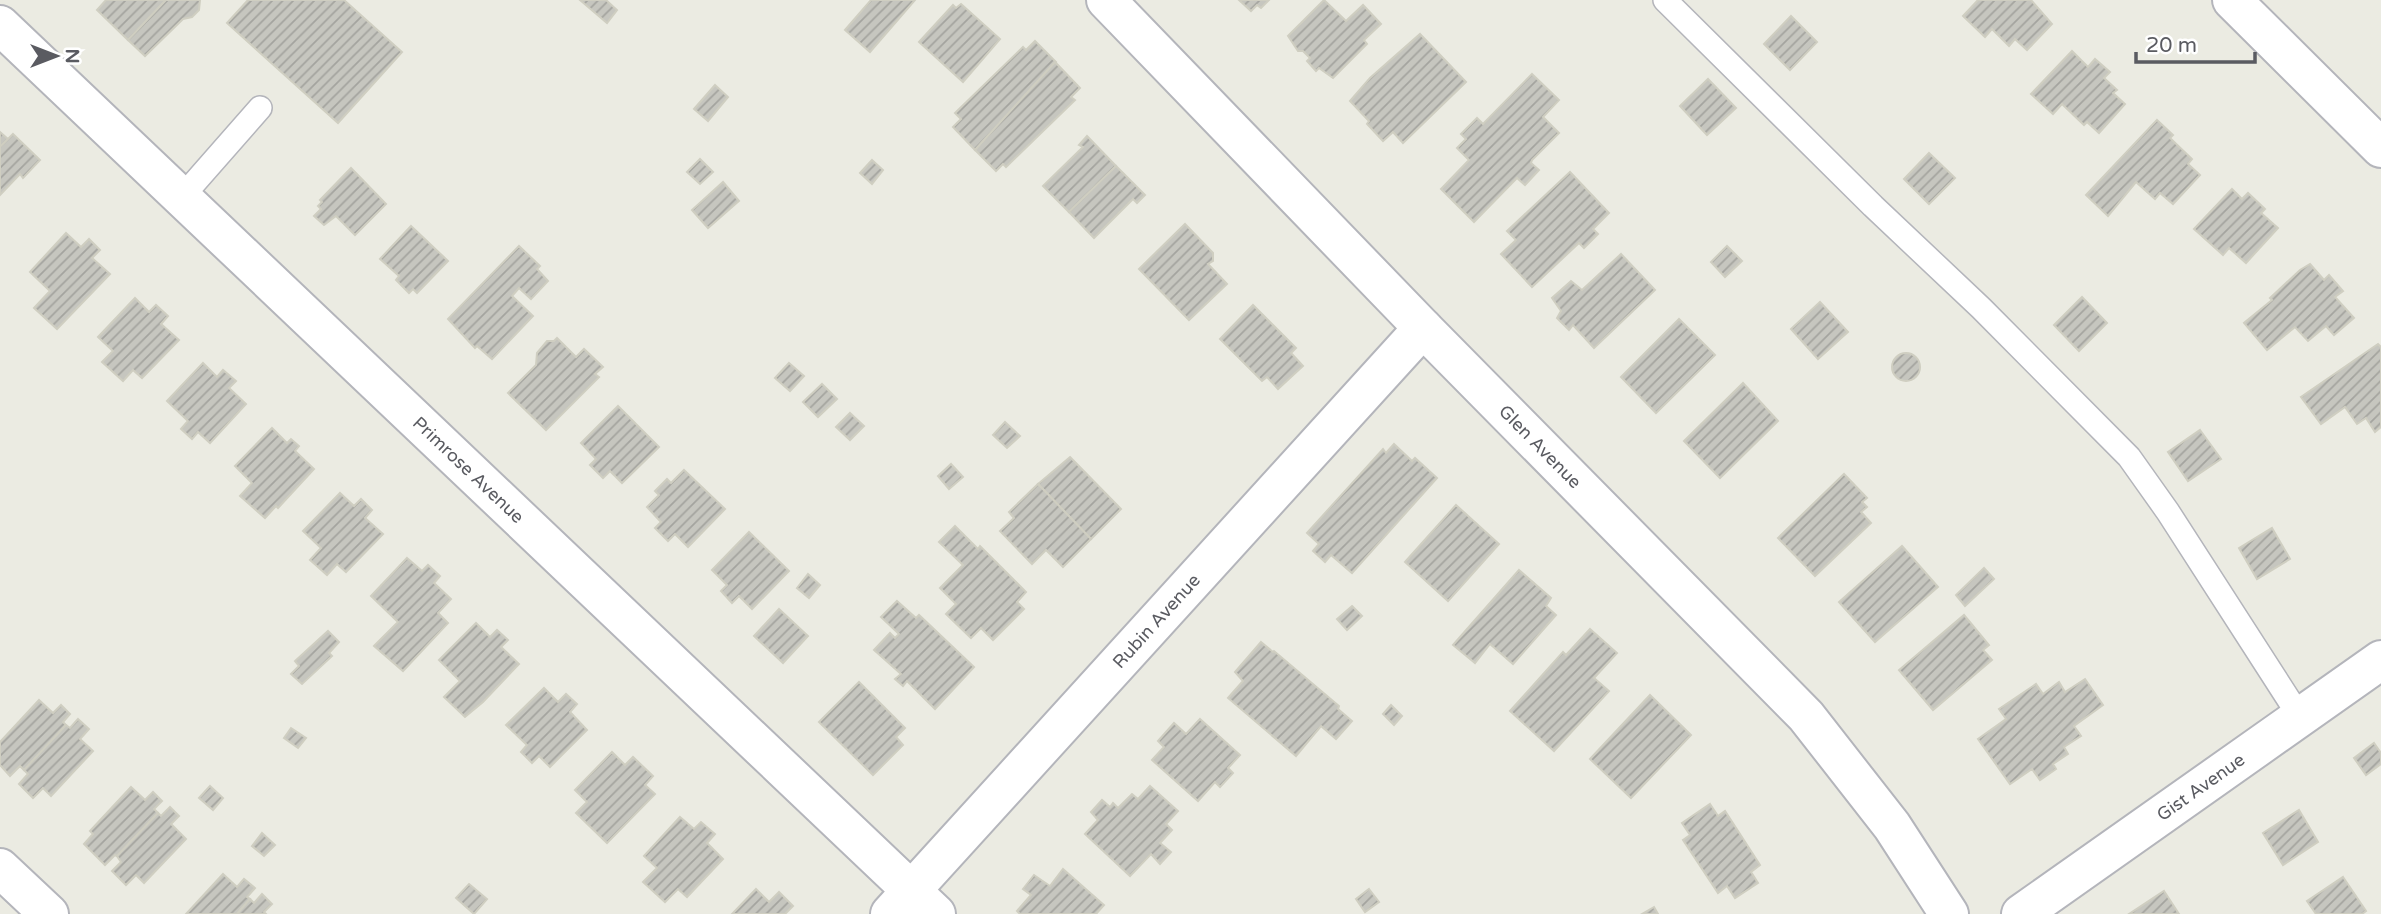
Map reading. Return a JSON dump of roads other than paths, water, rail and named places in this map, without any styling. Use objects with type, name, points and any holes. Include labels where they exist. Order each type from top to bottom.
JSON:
[{"type":"street","name":"Glen Avenue","points":[[1106,0],[1423,328],[1806,716],[1892,826],[1949,914]]},
{"type":"street","points":[[2232,0],[2381,148]]},
{"type":"street","name":"Primrose Avenue","points":[[0,25],[912,906]]},
{"type":"street","name":"Rubin Avenue","points":[[912,906],[1423,328]]},
{"type":"street","name":"Gist Avenue","points":[[2021,914],[2381,660]]},
{"type":"street","points":[[0,868],[48,914]]},
{"type":"lane","points":[[1665,0],[1872,206],[1981,308],[2129,457],[2168,512],[2300,717]]},
{"type":"lane","points":[[181,198],[260,108]]}]
